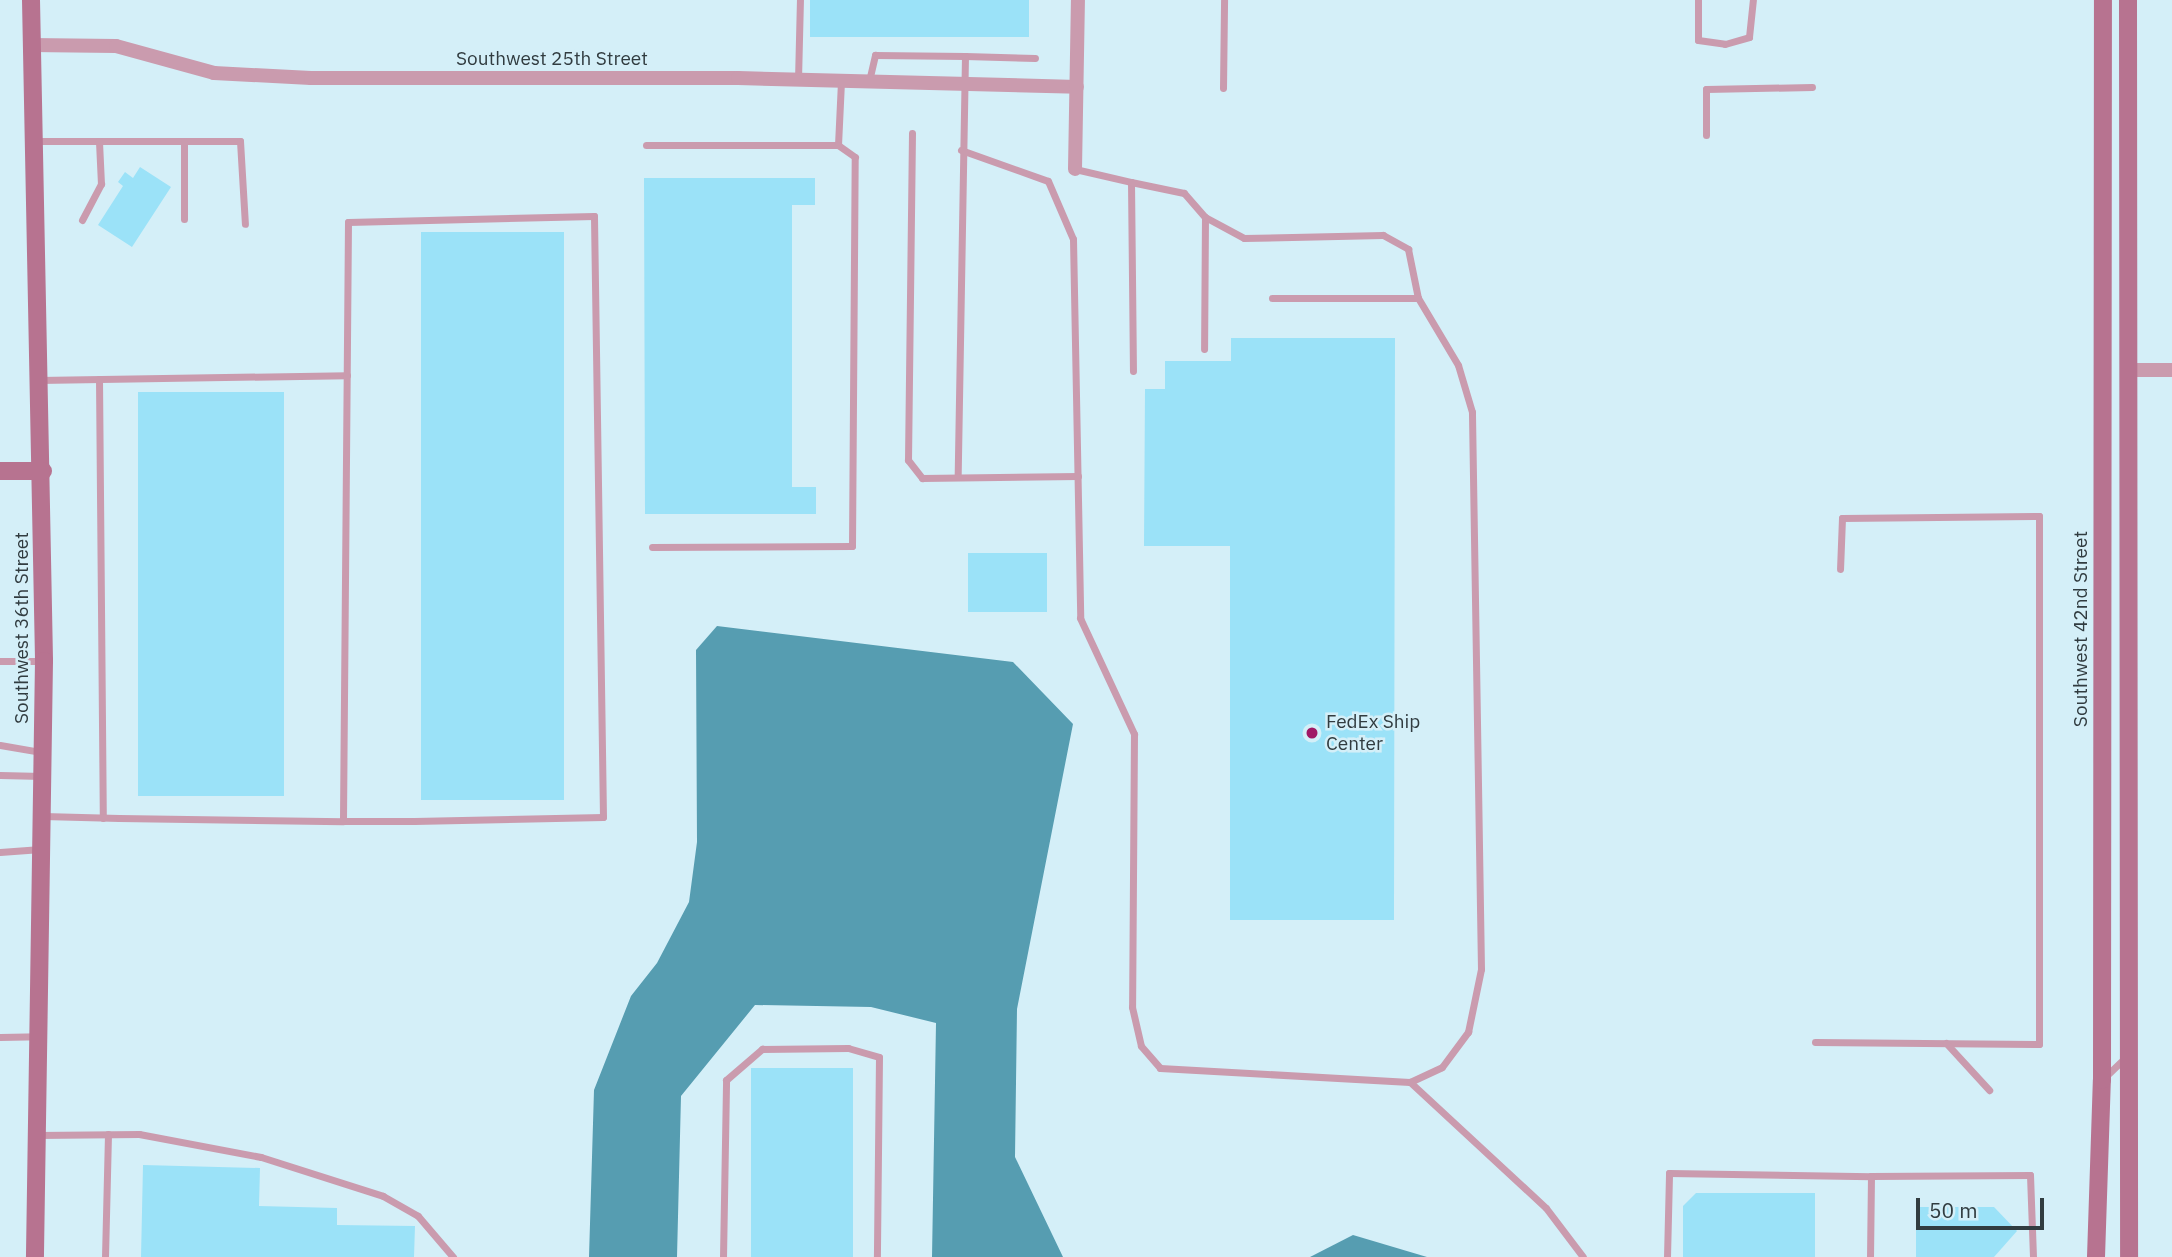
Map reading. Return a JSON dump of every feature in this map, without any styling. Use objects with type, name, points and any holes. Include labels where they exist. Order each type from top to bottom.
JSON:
[{"type":"street","name":"Southwest 36th Street","points":[[31,0],[31,141],[43,471],[44,661],[35,1257]]},
{"type":"street","points":[[1075,169],[1078,0]]},
{"type":"street","name":"Southwest 42nd Street","points":[[2096,1257],[2102,1080],[2103,0]]},
{"type":"street","points":[[2128,0],[2129,1257]]},
{"type":"street","name":"Southwest 25th Street","points":[[31,45],[116,46],[214,72],[311,78],[798,80],[1077,87]]},
{"type":"street","points":[[2128,370],[2172,370]]},
{"type":"street","points":[[0,471],[43,471]]},
{"type":"street","points":[[2102,511],[2111,519],[2127,566]]},
{"type":"lane","points":[[798,80],[800,0]]},
{"type":"lane","points":[[1223,88],[1224,0]]},
{"type":"lane","points":[[1698,0],[1698,40],[1725,44],[1749,37],[1753,0]]},
{"type":"lane","points":[[869,81],[875,55],[1035,58]]},
{"type":"lane","points":[[957,477],[961,150],[965,56]]},
{"type":"lane","points":[[838,145],[841,81]]},
{"type":"lane","points":[[1706,135],[1706,89],[1812,87]]},
{"type":"lane","points":[[912,133],[908,460],[922,478],[1077,476]]},
{"type":"lane","points":[[31,141],[240,141],[245,224]]},
{"type":"lane","points":[[82,220],[101,184],[99,141]]},
{"type":"lane","points":[[184,141],[184,219]]},
{"type":"lane","points":[[646,145],[838,145],[855,157],[852,546],[652,547]]},
{"type":"lane","points":[[961,150],[1048,181],[1073,239],[1080,618],[1134,734],[1132,1007],[1141,1046],[1160,1068],[1410,1082],[1441,1067],[1468,1032],[1481,969],[1472,412],[1458,365],[1418,298],[1408,249],[1383,235],[1244,238],[1205,217],[1184,193],[1075,169]]},
{"type":"lane","points":[[1131,181],[1133,371]]},
{"type":"lane","points":[[42,816],[343,821],[603,817],[594,216],[348,222],[343,821]]},
{"type":"lane","points":[[1204,349],[1205,217]]},
{"type":"lane","points":[[1272,298],[1418,298]]},
{"type":"lane","points":[[39,380],[347,375]]},
{"type":"lane","points":[[99,379],[103,818]]},
{"type":"lane","points":[[1815,1042],[2039,1044],[2039,516],[1842,518],[1840,569]]},
{"type":"lane","points":[[0,661],[44,661]]},
{"type":"lane","points":[[0,745],[43,752]]},
{"type":"lane","points":[[0,775],[43,775]]},
{"type":"lane","points":[[0,852],[42,849]]},
{"type":"lane","points":[[0,1037],[39,1036]]},
{"type":"lane","points":[[1946,1044],[1989,1090]]},
{"type":"lane","points":[[723,1257],[726,1080],[762,1049],[848,1048],[879,1057],[877,1257]]},
{"type":"lane","points":[[2102,1080],[2127,1056]]},
{"type":"lane","points":[[1410,1082],[1546,1208],[1583,1257]]},
{"type":"lane","points":[[105,1257],[108,1134]]},
{"type":"lane","points":[[38,1135],[139,1134],[261,1157],[383,1196],[418,1216],[453,1257]]},
{"type":"lane","points":[[1667,1257],[1669,1173],[2029,1175],[2033,1257]]},
{"type":"lane","points":[[1870,1257],[1871,1176]]},
{"type":"water","points":[[717,626],[1013,662],[1073,724],[1017,1009],[1015,1157],[1063,1257],[932,1257],[936,1023],[871,1007],[755,1005],[681,1096],[677,1257],[589,1257],[594,1090],[631,996],[657,963],[689,902],[697,842],[696,650]]},
{"type":"water","points":[[1353,1235],[1427,1257],[1310,1257]]},
{"type":"building","points":[[810,0],[1029,0],[1029,37],[810,37]]},
{"type":"building","points":[[140,167],[171,187],[132,247],[98,225],[123,186],[118,182],[125,172],[133,178]]},
{"type":"building","points":[[644,178],[815,178],[815,205],[792,205],[792,487],[816,487],[816,514],[645,514]]},
{"type":"building","points":[[421,232],[564,232],[564,800],[421,800]]},
{"type":"building","name":"FedEx Ship Center","points":[[1231,338],[1395,338],[1394,920],[1230,920],[1230,546],[1144,546],[1145,389],[1165,389],[1165,361],[1231,361]]},
{"type":"building","points":[[138,392],[284,392],[284,796],[138,796]]},
{"type":"building","points":[[968,553],[1047,553],[1047,612],[968,612]]},
{"type":"building","points":[[751,1068],[853,1068],[853,1257],[751,1257]]},
{"type":"building","points":[[143,1165],[260,1168],[259,1206],[337,1208],[337,1225],[415,1226],[414,1257],[141,1257]]},
{"type":"building","points":[[1696,1193],[1815,1193],[1815,1257],[1683,1257],[1683,1206]]},
{"type":"building","points":[[1916,1207],[1994,1207],[2017,1231],[1994,1257],[1916,1257]]},
{"type":"place","name":"FedEx Ship Center","points":[[1312,733]]}]
